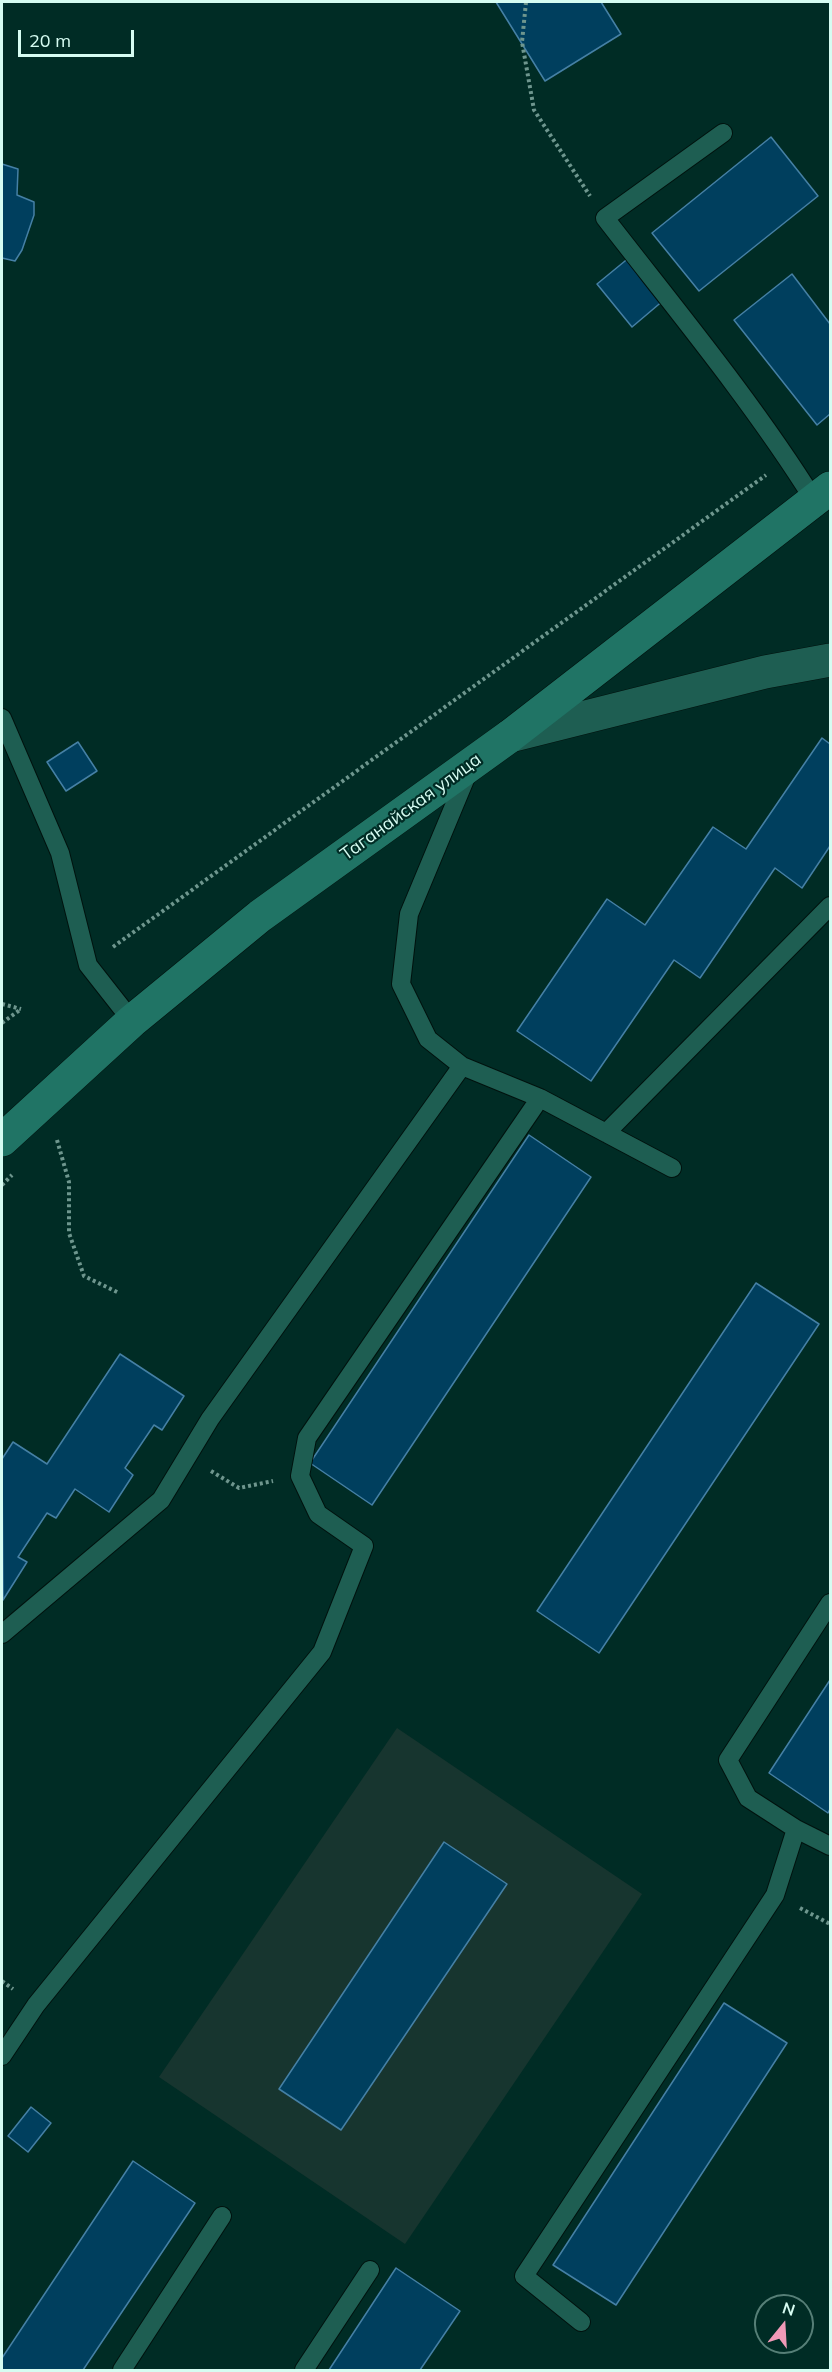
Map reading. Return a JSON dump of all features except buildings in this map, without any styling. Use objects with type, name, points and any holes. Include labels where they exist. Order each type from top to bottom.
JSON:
[{"type":"main road","name":"Таганайская улица","points":[[2,1140],[132,1021],[260,916],[510,736],[822,494]]},
{"type":"street","points":[[510,736],[765,672],[831,660]]},
{"type":"lane","points":[[723,133],[605,218],[723,370],[788,459],[822,494]]},
{"type":"lane","points":[[2,718],[60,853],[88,965],[132,1021]]},
{"type":"lane","points":[[472,763],[409,914],[401,984],[428,1040],[462,1066],[540,1098],[672,1168]]},
{"type":"lane","points":[[606,1133],[831,906]]},
{"type":"lane","points":[[2,1634],[161,1500],[210,1419],[462,1066]]},
{"type":"lane","points":[[2,2056],[36,2005],[322,1652],[364,1546],[318,1514],[300,1476],[307,1438],[540,1098]]},
{"type":"lane","points":[[831,1603],[729,1760],[748,1798],[796,1829],[831,1846]]},
{"type":"lane","points":[[581,2322],[524,2276],[775,1896],[796,1829]]},
{"type":"lane","points":[[122,2370],[222,2216]]},
{"type":"lane","points":[[304,2370],[370,2270]]},
{"type":"path","points":[[526,2],[522,42],[534,110],[605,218]]},
{"type":"path","points":[[88,965],[773,470]]},
{"type":"path","points":[[2,1004],[21,1009],[2,1023]]},
{"type":"path","points":[[55,1135],[69,1182],[69,1233],[84,1276],[119,1293]]},
{"type":"path","points":[[187,1456],[239,1488],[300,1476]]},
{"type":"shaded area","points":[[397,1728],[642,1894],[405,2244],[159,2077]]}]
